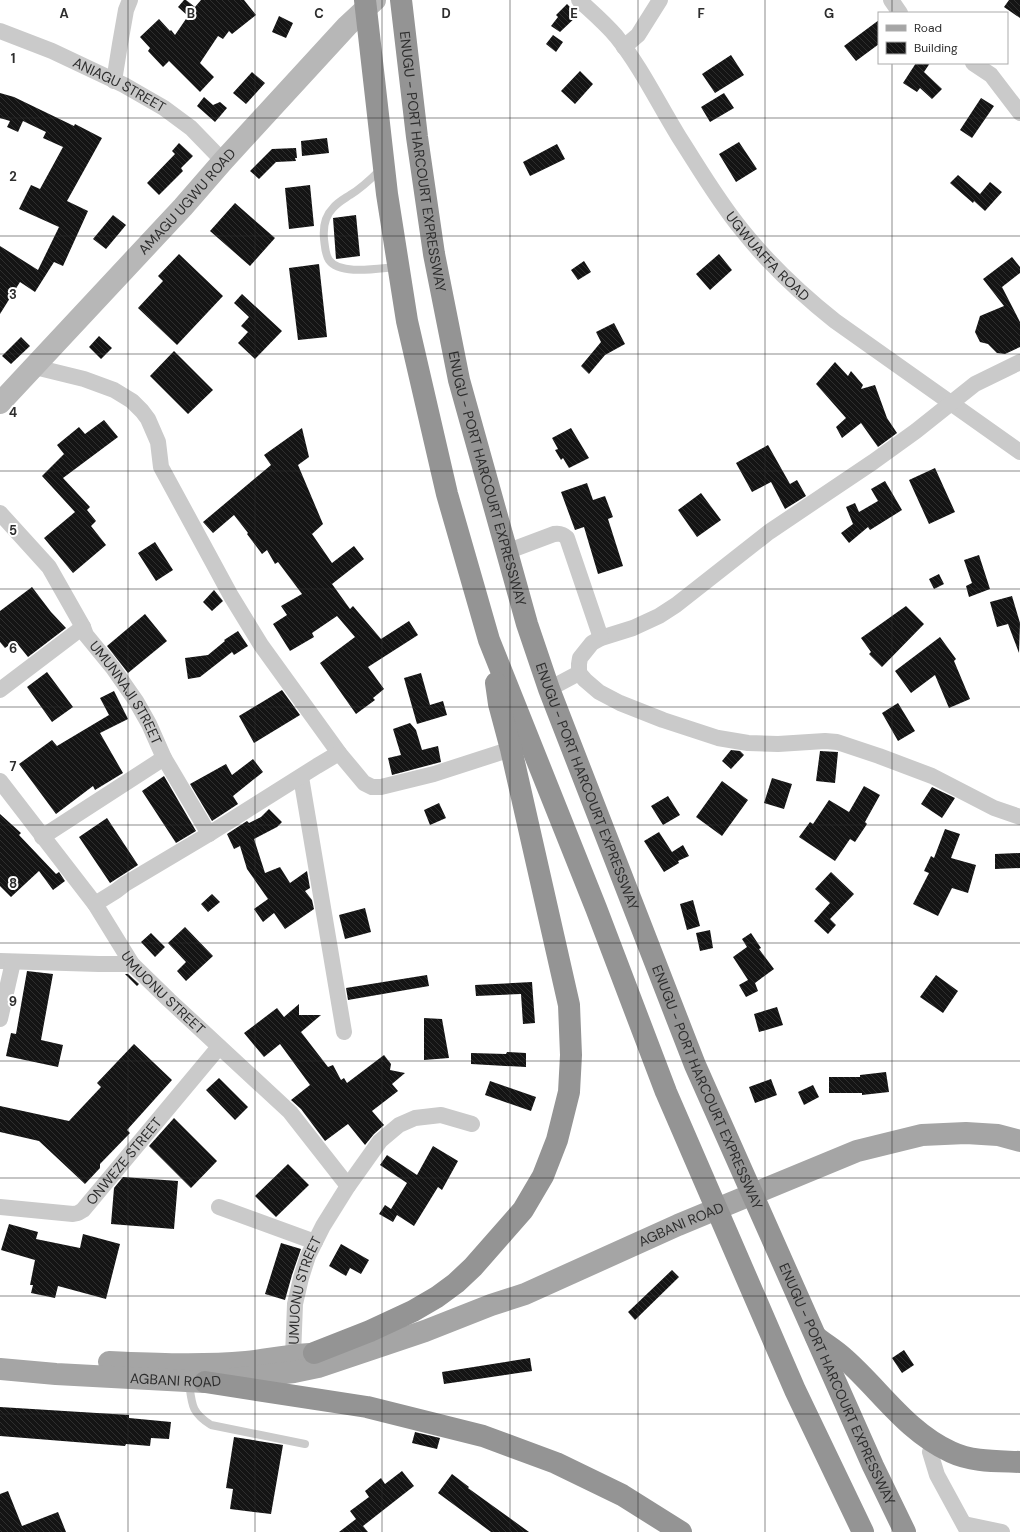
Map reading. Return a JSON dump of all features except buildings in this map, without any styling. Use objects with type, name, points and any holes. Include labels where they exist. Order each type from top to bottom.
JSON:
[{"type":"highway","points":[[365,0],[367,31],[383,166],[407,321],[447,494],[489,640],[596,908],[666,1092],[795,1390],[864,1532]]},
{"type":"highway","name":"ENUGU - PORT HARCOURT EXPRESSWAY","points":[[401,2],[417,137],[434,254],[460,380],[527,624],[549,689],[696,1065],[873,1466],[905,1532]]},
{"type":"highway","points":[[304,1354],[370,1331],[413,1311],[456,1283],[473,1267],[523,1210],[543,1176],[557,1140],[569,1092],[572,1055],[569,1006],[500,704],[489,640]]},
{"type":"highway","points":[[816,1337],[845,1358],[894,1411],[921,1434],[952,1452],[984,1461],[1020,1462]]},
{"type":"highway","points":[[195,1376],[367,1407],[483,1436],[556,1463],[622,1495],[681,1532]]},
{"type":"main road","name":"AGBANI ROAD","points":[[0,1369],[56,1374],[195,1376],[294,1372],[318,1367],[425,1331],[491,1305],[525,1294],[678,1225],[857,1151],[922,1135],[966,1133],[998,1135],[1020,1141]]},
{"type":"main road","name":"AGBANI ROAD","points":[[0,1357],[195,1376],[247,1362],[304,1354],[349,1356]]},
{"type":"street","points":[[114,81],[126,10],[130,0]]},
{"type":"street","name":"AMAGU UGWU ROAD","points":[[0,403],[183,207],[223,161],[347,26],[375,0]]},
{"type":"street","name":"UGWUAFFA ROAD","points":[[579,0],[605,24],[624,47],[720,199],[742,230],[755,245],[807,298],[835,321],[904,369],[950,404],[1020,452]]},
{"type":"street","points":[[624,47],[638,35],[660,0]]},
{"type":"street","points":[[891,0],[899,12]]},
{"type":"street","name":"ANIAGU STREET","points":[[0,31],[52,51],[124,85],[164,108],[191,128],[223,161]]},
{"type":"street","points":[[974,64],[991,75],[1020,113]]},
{"type":"street","points":[[1020,362],[975,384],[916,431],[873,462],[769,532],[676,605],[659,616],[633,628],[601,638],[587,648],[578,664],[579,673],[600,692],[620,703],[663,720],[718,738],[748,743],[778,744],[825,741],[837,742],[932,776],[994,808],[1020,817]]},
{"type":"street","points":[[35,367],[84,379],[114,390],[132,401],[142,411],[148,419],[158,442],[161,467],[231,596],[261,645],[339,753],[364,783],[372,787],[381,787],[434,774],[511,748]]},
{"type":"street","name":"UMUNNAJI STREET","points":[[0,513],[49,567],[86,635],[136,701],[149,724],[164,758],[42,837]]},
{"type":"street","points":[[506,552],[554,534],[560,533],[564,535],[567,538],[601,638]]},
{"type":"street","points":[[0,690],[83,627]]},
{"type":"street","points":[[549,689],[579,673]]},
{"type":"street","points":[[95,904],[116,892],[125,884],[209,834],[339,753]]},
{"type":"street","points":[[164,758],[209,834]]},
{"type":"street","points":[[301,777],[344,1032]]},
{"type":"street","name":"UMUONU STREET","points":[[0,781],[95,904],[132,964],[168,1000],[290,1112],[348,1186]]},
{"type":"street","points":[[0,1019],[7,961],[132,964]]},
{"type":"street","name":"ONWEZE STREET","points":[[0,1207],[73,1214],[78,1213],[219,1046]]},
{"type":"street","name":"UMUONU STREET","points":[[304,1354],[295,1304],[308,1256],[323,1226],[348,1186],[380,1141],[399,1125],[415,1118],[441,1115],[472,1124]]},
{"type":"street","points":[[219,1207],[315,1242]]},
{"type":"street","points":[[930,1452],[937,1475],[966,1528],[1002,1532]]},
{"type":"lane","points":[[383,166],[364,186],[340,201],[332,208],[326,217],[323,232],[325,249],[328,260],[334,265],[343,268],[354,270],[398,267]]},
{"type":"lane","points":[[195,1376],[193,1407],[200,1418],[211,1425],[305,1444]]}]
